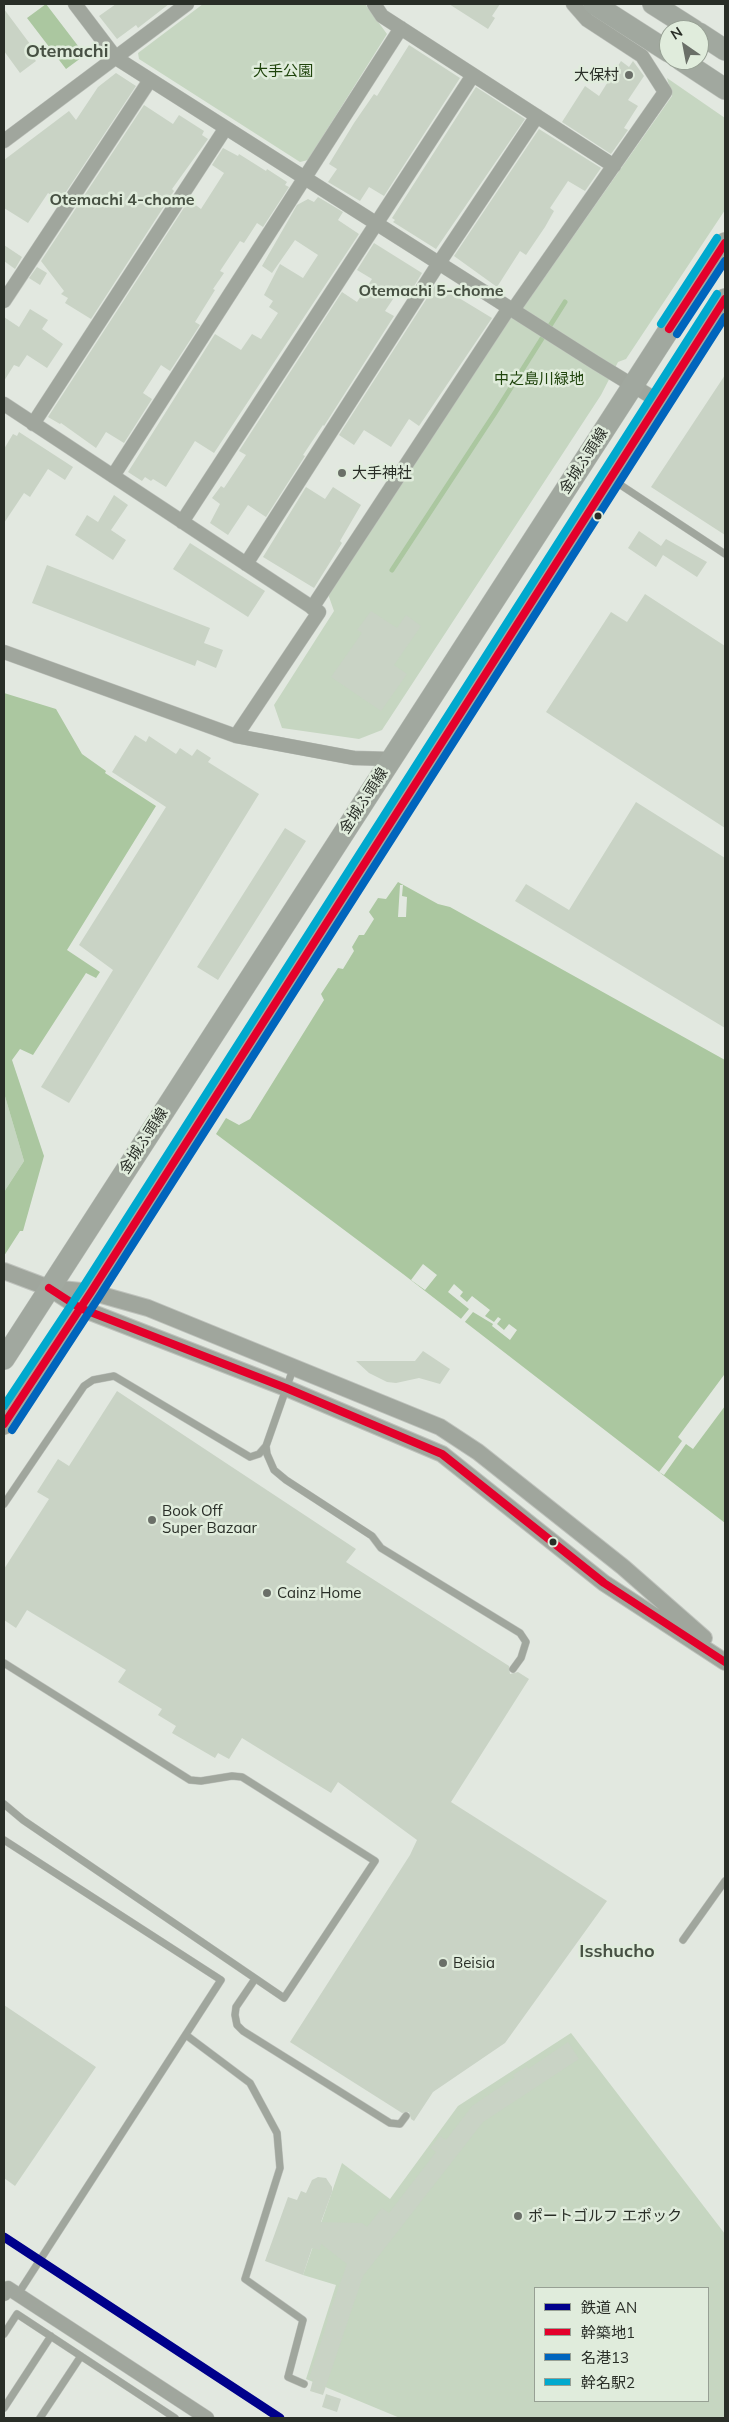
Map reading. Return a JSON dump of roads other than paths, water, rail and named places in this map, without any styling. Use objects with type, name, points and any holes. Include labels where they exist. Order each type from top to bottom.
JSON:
[{"type":"main road","points":[[594,4],[659,46]]},
{"type":"main road","points":[[653,4],[678,20]]},
{"type":"main road","points":[[709,40],[725,50]]},
{"type":"main road","points":[[696,70],[725,89]]},
{"type":"main road","name":"金城ふ頭線","points":[[4,1359],[725,243]]},
{"type":"main road","points":[[4,1424],[725,300]]},
{"type":"street","points":[[75,4],[116,58],[527,320],[660,402]]},
{"type":"street","points":[[4,141],[187,4]]},
{"type":"street","points":[[374,4],[382,16],[614,166]]},
{"type":"street","points":[[312,608],[511,309],[665,92],[642,56],[587,20],[574,4]]},
{"type":"street","points":[[113,476],[401,28]]},
{"type":"street","points":[[182,522],[473,75]]},
{"type":"street","points":[[4,301],[150,80]]},
{"type":"street","points":[[246,564],[439,263],[537,116]]},
{"type":"street","points":[[33,424],[226,128]]},
{"type":"street","points":[[4,404],[319,612],[236,736]]},
{"type":"street","points":[[4,652],[236,736],[354,758],[391,759]]},
{"type":"street","points":[[4,1271],[85,1300],[442,1454],[604,1583],[725,1662]]},
{"type":"street","points":[[85,1300],[148,1308],[294,1369],[384,1403],[440,1428],[478,1452],[623,1567],[725,1658]]},
{"type":"street","points":[[4,2294],[8,2288],[18,2294],[207,2418]]},
{"type":"lane","points":[[611,479],[725,554]]},
{"type":"lane","points":[[4,1504],[84,1386],[92,1380],[114,1376],[250,1457],[260,1454],[266,1446],[294,1369]]},
{"type":"lane","points":[[266,1446],[267,1454],[274,1470],[286,1480],[372,1536],[381,1548],[520,1634],[526,1642],[521,1658],[513,1669]]},
{"type":"lane","points":[[4,1663],[190,1780],[201,1781],[232,1776],[242,1777],[375,1861],[284,1998],[23,1820],[4,1804]]},
{"type":"lane","points":[[4,1840],[221,1980],[18,2294]]},
{"type":"lane","points":[[683,1940],[725,1881]]},
{"type":"lane","points":[[255,1978],[236,2007],[235,2015],[238,2025],[243,2031],[390,2123],[400,2124],[406,2116]]},
{"type":"lane","points":[[186,2035],[250,2083],[277,2133],[280,2168],[245,2279],[303,2320],[288,2377],[304,2384]]},
{"type":"lane","points":[[4,2334],[17,2314],[175,2418]]},
{"type":"lane","points":[[4,2408],[51,2336]]},
{"type":"lane","points":[[40,2418],[81,2356]]},
{"type":"waterway","points":[[392,570],[565,302]]},
{"type":"rail line","name":"AN","points":[[4,2237],[280,2418]]},
{"type":"place","name":"大保村","points":[[629,75]]},
{"type":"place","name":"大手神社","points":[[342,473]]},
{"type":"place","name":"Book Off Super Bazaar","points":[[152,1520]]},
{"type":"place","name":"Cainz Home","points":[[267,1593]]},
{"type":"place","name":"Beisia","points":[[443,1963]]},
{"type":"place","name":"ポートゴルフ エポック","points":[[518,2216]]},
{"type":"district","name":"Otemachi","points":[[67,52]]},
{"type":"district","name":"Otemachi 4-chome","points":[[122,200]]},
{"type":"district","name":"Otemachi 5-chome","points":[[431,291]]},
{"type":"district","name":"Isshucho","points":[[617,1952]]},
{"type":"park label","name":"大手公園","points":[[283,71]]},
{"type":"park label","name":"中之島川緑地","points":[[539,379]]}]
